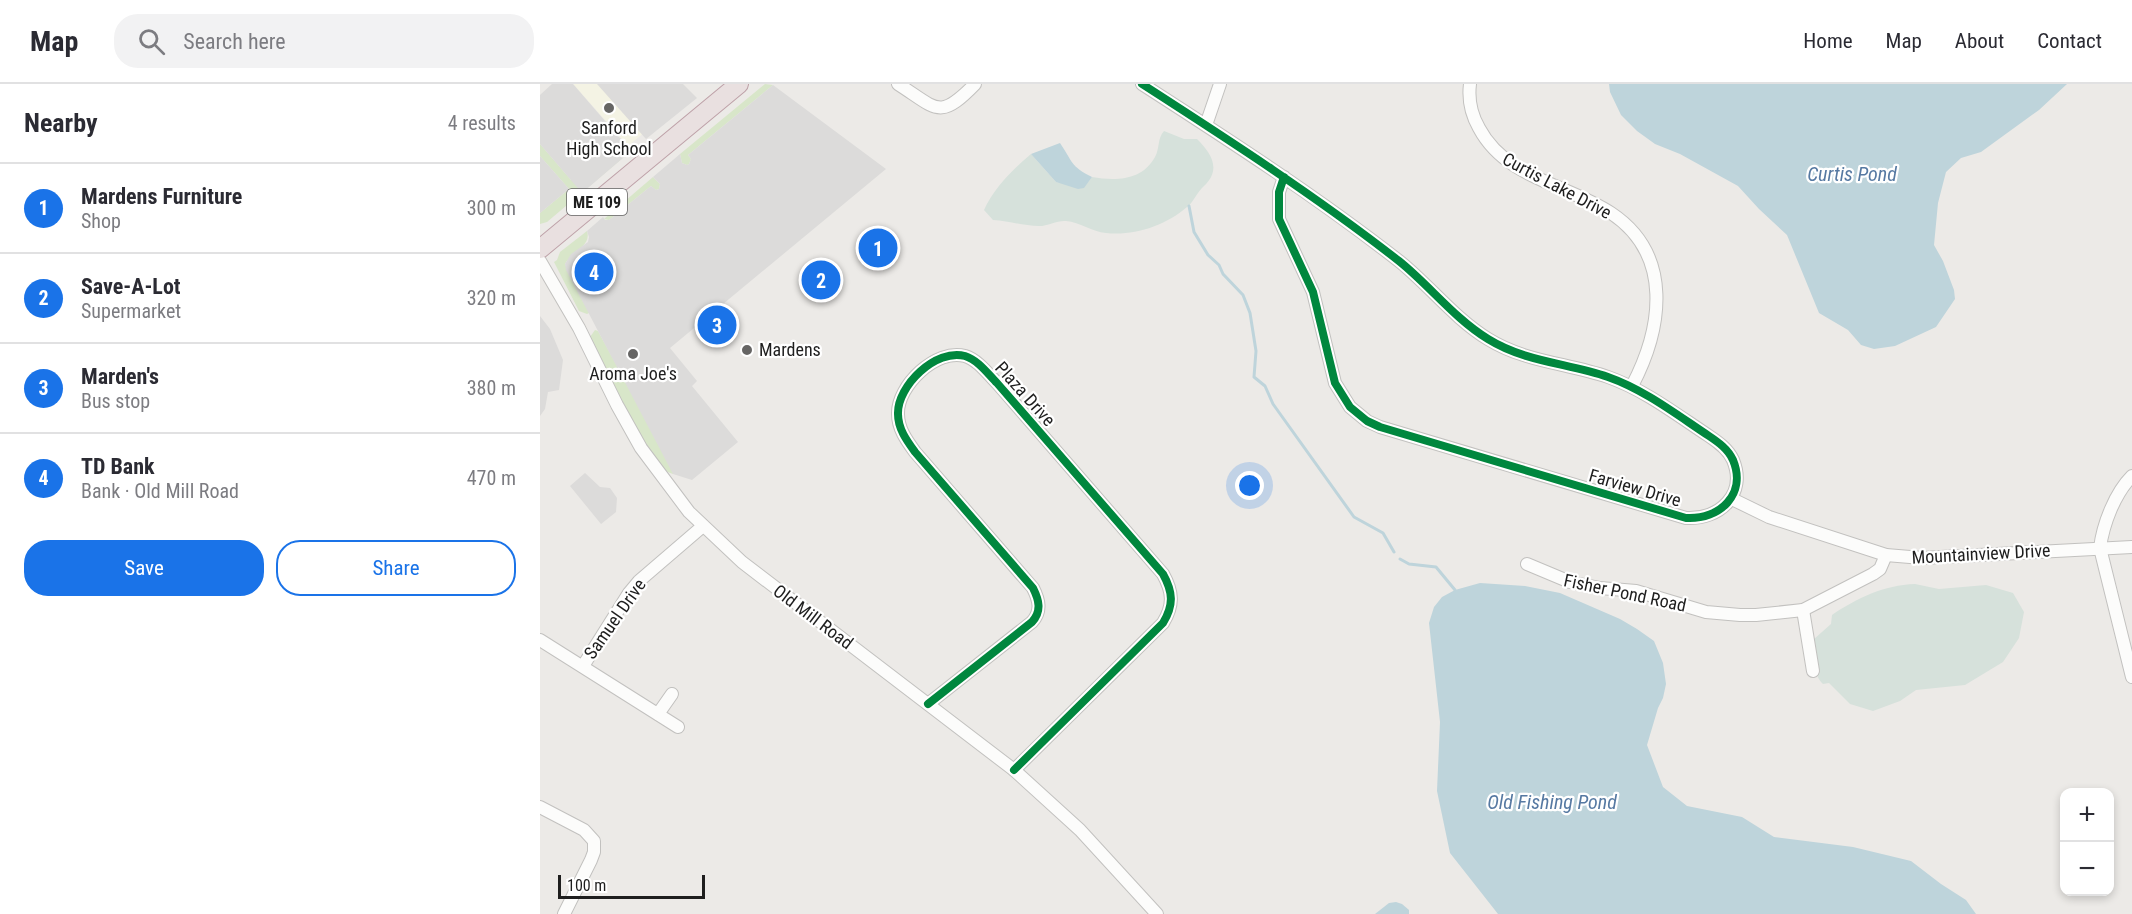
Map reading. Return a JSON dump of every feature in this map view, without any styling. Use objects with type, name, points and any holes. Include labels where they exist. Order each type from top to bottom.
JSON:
[{"type":"highway","name":"ME 109","points":[[540,249],[739,84]]},
{"type":"street","points":[[898,84],[928,104],[942,108],[955,104],[975,84]]},
{"type":"street","points":[[1142,84],[1284,177],[1399,261],[1466,322],[1489,339],[1528,358],[1592,372],[1632,387],[1709,436],[1728,452],[1732,460],[1736,480],[1732,499]]},
{"type":"street","points":[[1206,125],[1220,84]]},
{"type":"street","name":"Curtis Lake Drive","points":[[1470,84],[1469,98],[1474,117],[1484,138],[1494,150],[1522,171],[1582,197],[1612,214],[1635,236],[1647,254],[1655,281],[1657,311],[1649,349],[1632,387]]},
{"type":"street","name":"Farview Drive","points":[[1284,177],[1279,192],[1279,219],[1314,292],[1335,383],[1350,407],[1364,420],[1380,428],[1686,518],[1700,518],[1715,513],[1732,499]]},
{"type":"street","name":"Old Mill Road","points":[[540,261],[579,328],[616,405],[637,441],[674,493],[703,526],[742,562],[1014,770],[1080,830],[1157,914]]},
{"type":"street","name":"Plaza Drive","points":[[928,704],[1032,622],[1039,608],[1033,588],[915,452],[900,427],[898,405],[909,383],[933,363],[956,354],[973,360],[997,383],[1163,574],[1172,594],[1169,613],[1163,623],[1014,770]]},
{"type":"street","points":[[2132,476],[2117,497],[2104,528],[2100,548],[2132,677]]},
{"type":"street","name":"Mountainview Drive","points":[[1732,499],[1770,517],[1886,555],[1922,558],[2132,547]]},
{"type":"street","name":"Samuel Drive","points":[[583,666],[639,581],[703,526]]},
{"type":"street","name":"Fisher Pond Road","points":[[1527,564],[1570,582],[1600,588],[1636,591],[1706,612],[1756,615],[1803,610],[1873,574],[1880,569],[1886,555]]},
{"type":"street","points":[[1803,610],[1814,671]]},
{"type":"street","points":[[540,640],[678,728]]},
{"type":"street","points":[[658,714],[672,694]]},
{"type":"street","points":[[540,807],[584,830],[594,841],[591,860],[564,914]]},
{"type":"shaded area","points":[[552,84],[573,84],[631,151],[582,193],[540,144],[540,95]]},
{"type":"shaded area","name":"Sanford High School","points":[[573,84],[603,84],[645,132],[628,146]]},
{"type":"shaded area","points":[[597,84],[683,84],[697,98],[646,139]]},
{"type":"shaded area","points":[[773,85],[886,169],[670,348],[697,381],[692,386],[738,442],[692,480],[673,474],[566,270],[565,264],[571,254],[588,242],[587,231],[603,217],[609,220],[651,186],[656,190],[659,189],[660,184],[653,177],[680,154],[682,163],[689,164],[691,159],[688,155]]},
{"type":"shaded area","points":[[1164,131],[1184,139],[1197,139],[1207,150],[1213,167],[1209,180],[1189,205],[1169,220],[1138,231],[1117,234],[1096,231],[1066,221],[1039,226],[993,220],[984,210],[1004,179],[1031,154],[1056,182],[1084,187],[1092,177],[1119,179],[1143,171],[1155,157],[1160,137]]},
{"type":"shaded area","points":[[540,156],[569,189],[540,213]]},
{"type":"shaded area","points":[[540,316],[550,329],[563,360],[559,390],[548,392],[545,409],[540,416]]},
{"type":"shaded area","points":[[585,473],[600,487],[610,488],[617,498],[616,512],[601,524],[570,486]]},
{"type":"shaded area","points":[[1915,584],[1939,589],[1986,585],[2013,593],[2024,612],[2019,638],[2003,662],[1965,685],[1916,690],[1900,701],[1873,711],[1850,704],[1829,683],[1823,684],[1819,680],[1814,664],[1813,640],[1831,624],[1832,615],[1851,603],[1892,587]]},
{"type":"green space","points":[[765,84],[773,85],[688,155],[691,159],[689,164],[682,163],[680,154]]},
{"type":"green space","points":[[598,114],[631,151],[547,222],[540,224],[540,213],[569,189],[540,156],[540,144],[571,180]]},
{"type":"green space","points":[[653,177],[660,184],[659,189],[656,190],[651,186],[609,220],[604,219]]},
{"type":"green space","points":[[587,231],[587,241],[565,264],[591,312],[587,314],[579,311],[554,262],[560,252]]},
{"type":"green space","points":[[595,330],[598,331],[674,471],[673,474],[665,471],[636,429],[592,343],[590,337]]},
{"type":"water","name":"Curtis Pond","points":[[1609,84],[2067,84],[2039,110],[1981,152],[1961,158],[1946,172],[1938,203],[1934,245],[1943,261],[1955,299],[1936,327],[1895,346],[1874,349],[1861,345],[1848,330],[1819,313],[1787,235],[1738,186],[1680,154],[1655,144],[1637,131],[1621,115],[1610,92]]},
{"type":"water","points":[[1060,143],[1076,166],[1092,177],[1084,188],[1078,189],[1056,182],[1031,154]]},
{"type":"water","name":"Old Fishing Pond","points":[[1480,583],[1525,586],[1560,593],[1620,619],[1654,641],[1663,663],[1666,684],[1647,745],[1663,787],[1687,806],[1742,817],[1774,837],[1853,847],[1911,861],[1966,900],[1976,914],[1498,914],[1450,853],[1437,791],[1440,722],[1429,623],[1434,607],[1442,597],[1455,590]]},
{"type":"water","points":[[1396,902],[1409,910],[1409,914],[1375,914],[1389,903]]},
{"type":"waterway","points":[[1189,206],[1194,232],[1208,255],[1243,295],[1250,313],[1256,351],[1254,377],[1265,386],[1273,404],[1354,517],[1383,533],[1394,552]]},
{"type":"waterway","points":[[1400,559],[1409,564],[1436,567],[1455,590]]},
{"type":"cycle path","points":[[1142,84],[1207,126],[1272,170],[1305,192],[1368,237],[1410,270],[1464,322],[1488,339],[1517,353],[1593,372],[1622,382],[1716,441],[1731,456],[1736,472],[1736,484],[1728,502],[1710,515],[1686,518],[1380,427],[1367,421],[1350,407],[1335,383],[1313,292],[1279,219],[1279,192],[1284,177]]},
{"type":"cycle path","points":[[928,704],[1032,622],[1038,610],[1038,601],[1033,588],[915,452],[901,430],[898,414],[899,403],[911,381],[931,363],[954,355],[970,358],[997,383],[1163,574],[1171,599],[1163,623],[1014,770]]},
{"type":"place","name":"Sanford High School","points":[[609,108]]},
{"type":"place","name":"Mardens Furniture","points":[[878,248]]},
{"type":"place","name":"TD Bank","points":[[594,272]]},
{"type":"place","name":"Save-A-Lot","points":[[821,280]]},
{"type":"place","name":"Marden's","points":[[717,325]]},
{"type":"place","name":"Mardens","points":[[747,350]]},
{"type":"place","name":"Aroma Joe's","points":[[633,354]]}]
